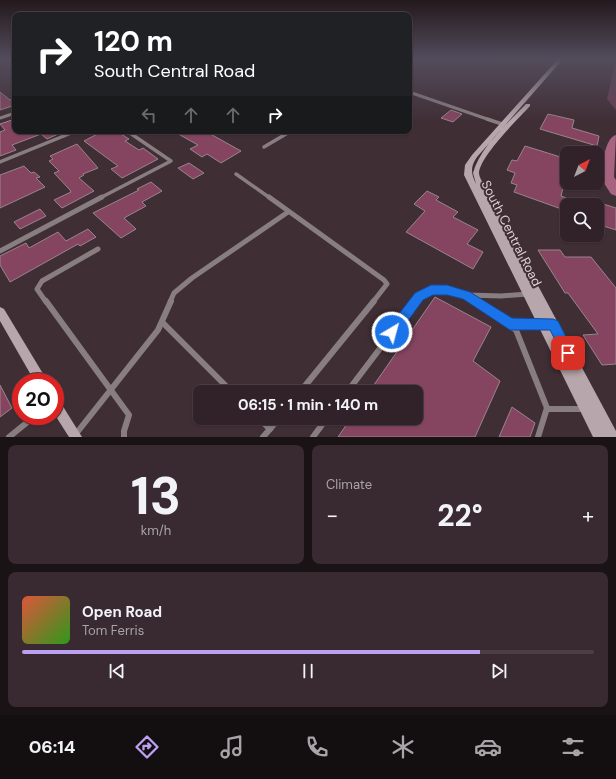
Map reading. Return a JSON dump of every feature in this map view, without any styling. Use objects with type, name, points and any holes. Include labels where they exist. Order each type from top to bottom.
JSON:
[{"type":"street","name":"South Central Road","points":[[544,79],[506,125],[478,164],[476,174],[478,189],[528,294],[600,437]]},
{"type":"street","name":"South Central Road","points":[[506,125],[549,79]]},
{"type":"street","name":"South Central Road","points":[[478,189],[553,325],[612,437]]},
{"type":"street","points":[[0,312],[37,373]]},
{"type":"street","points":[[64,418],[75,436]]},
{"type":"lane","points":[[412,93],[506,125]]},
{"type":"lane","points":[[0,118],[12,114]]},
{"type":"lane","points":[[0,162],[69,134]]},
{"type":"lane","points":[[0,251],[171,161],[131,134]]},
{"type":"lane","points":[[264,147],[286,134]]},
{"type":"lane","points":[[236,174],[384,280],[387,284],[306,385]]},
{"type":"lane","points":[[75,436],[163,323],[174,293],[288,212]]},
{"type":"lane","points":[[98,249],[42,281],[37,289],[130,417],[123,432],[124,437]]},
{"type":"lane","points":[[352,385],[419,297],[431,290],[447,290],[466,295],[501,296],[528,294]]},
{"type":"lane","points":[[466,295],[510,324],[520,336],[547,409],[538,437]]},
{"type":"lane","points":[[163,323],[225,385]]},
{"type":"lane","points":[[510,324],[553,325]]},
{"type":"lane","points":[[547,409],[586,409]]},
{"type":"lane","points":[[9,437],[24,425]]},
{"type":"lane","points":[[266,425],[270,429]]},
{"type":"lane","points":[[263,437],[273,425]]},
{"type":"lane","points":[[313,437],[322,425]]},
{"type":"shaded area","points":[[611,79],[616,79],[616,110],[607,99]]},
{"type":"building","points":[[0,92],[10,100],[12,99],[12,106],[0,110]]},
{"type":"building","points":[[451,110],[462,114],[453,122],[441,118]]},
{"type":"building","points":[[548,114],[574,120],[572,128],[599,136],[597,146],[540,129]]},
{"type":"building","points":[[12,120],[12,134],[41,134],[12,145],[16,150],[0,156],[0,132],[5,130],[0,124]]},
{"type":"building","points":[[41,134],[58,134],[47,139]]},
{"type":"building","points":[[97,134],[121,134],[129,139],[125,141],[139,150],[143,148],[158,159],[122,178],[111,169],[118,166],[84,141]]},
{"type":"building","points":[[178,134],[210,134],[241,151],[221,163],[207,154],[202,157],[190,149],[198,145]]},
{"type":"building","points":[[77,144],[98,168],[83,174],[84,175],[79,178],[94,191],[62,208],[54,200],[71,192],[54,173],[59,171],[49,161],[53,159],[50,156]]},
{"type":"building","points":[[525,146],[560,157],[560,190],[562,190],[561,196],[566,198],[560,198],[560,208],[514,192],[517,185],[511,183],[515,173],[507,170],[512,160],[517,161]]},
{"type":"building","points":[[189,163],[204,173],[193,179],[178,168]]},
{"type":"building","points":[[24,166],[31,173],[34,172],[40,177],[36,178],[45,187],[0,208],[0,175]]},
{"type":"building","points":[[151,182],[162,191],[142,202],[146,206],[124,218],[136,229],[121,238],[93,213],[139,190],[137,189]]},
{"type":"building","points":[[427,191],[439,197],[436,200],[458,212],[453,217],[478,230],[467,244],[483,252],[473,269],[406,232],[425,211],[414,204]]},
{"type":"building","points":[[604,204],[616,208],[616,230],[604,226]]},
{"type":"building","points":[[40,209],[46,216],[20,229],[14,222]]},
{"type":"building","points":[[88,229],[96,237],[80,246],[78,244],[10,282],[0,265],[0,256],[26,243],[29,248],[58,232],[66,241]]},
{"type":"building","points":[[538,250],[560,250],[565,257],[591,257],[616,288],[616,364],[602,365],[583,335],[598,334],[568,293],[565,293]]},
{"type":"building","points":[[435,297],[491,327],[473,361],[500,381],[475,437],[338,437],[346,425],[423,425],[423,385],[374,385]]},
{"type":"building","points":[[0,385],[12,408],[0,417]]},
{"type":"building","points":[[512,407],[535,423],[530,437],[499,437]]},
{"type":"waterway","points":[[616,138],[610,155],[607,177],[616,191]]},
{"type":"route","points":[[392,332],[419,297],[431,290],[447,290],[466,295],[510,324],[553,325],[568,353]]}]
